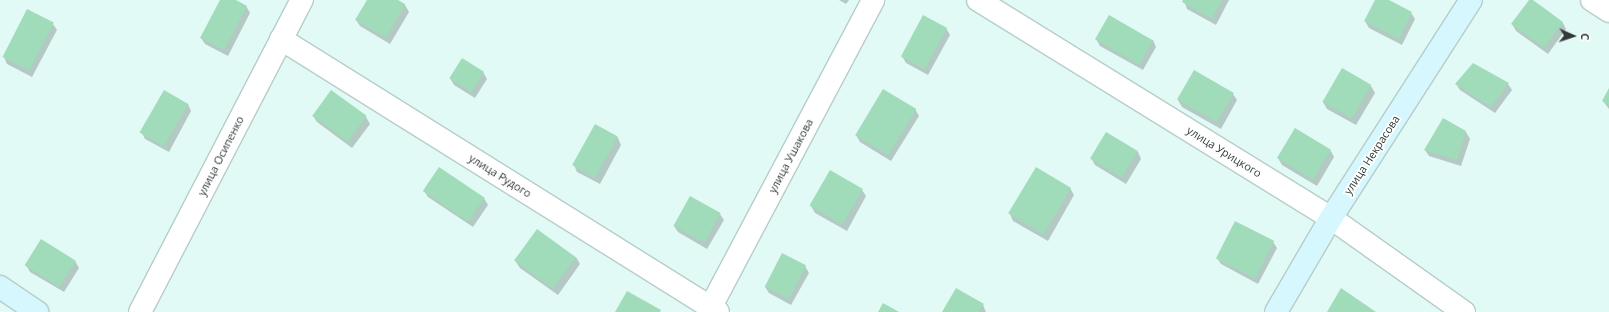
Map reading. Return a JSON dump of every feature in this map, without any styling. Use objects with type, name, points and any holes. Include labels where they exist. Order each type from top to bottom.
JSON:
[{"type":"street","name":"улица Осипенко","points":[[140,312],[302,0]]},
{"type":"street","name":"улица Ушакова","points":[[712,310],[874,0]]},
{"type":"street","name":"улица Урицкого","points":[[978,0],[1331,218],[1464,312]]},
{"type":"street","name":"улица Некрасова","points":[[1276,312],[1331,218],[1471,0]]},
{"type":"street","points":[[1592,0],[1609,11]]},
{"type":"street","name":"улица Рудого","points":[[281,39],[712,310]]},
{"type":"street","points":[[0,287],[36,312]]},
{"type":"building","points":[[220,0],[236,0],[247,6],[224,50],[200,38]]},
{"type":"building","points":[[367,0],[398,0],[405,4],[386,38],[355,20]]},
{"type":"building","points":[[1183,0],[1222,0],[1212,19],[1182,2]]},
{"type":"building","points":[[1375,0],[1389,0],[1412,12],[1399,39],[1364,21]]},
{"type":"building","points":[[1529,0],[1533,0],[1563,22],[1544,48],[1511,24]]},
{"type":"building","points":[[27,9],[54,23],[29,71],[2,57]]},
{"type":"building","points":[[923,15],[947,28],[925,69],[901,56]]},
{"type":"building","points":[[1109,15],[1153,40],[1139,65],[1095,39]]},
{"type":"building","points":[[462,58],[484,72],[471,92],[449,78]]},
{"type":"building","points":[[1473,63],[1509,83],[1491,107],[1455,84]]},
{"type":"building","points":[[1342,68],[1371,85],[1352,119],[1322,102]]},
{"type":"building","points":[[1194,70],[1234,93],[1217,122],[1177,99]]},
{"type":"building","points":[[1609,88],[1609,105],[1602,101]]},
{"type":"building","points":[[883,89],[916,109],[889,155],[855,135]]},
{"type":"building","points":[[164,90],[188,104],[164,146],[140,132]]},
{"type":"building","points":[[331,90],[367,116],[348,142],[312,116]]},
{"type":"building","points":[[1443,118],[1466,131],[1457,160],[1424,150]]},
{"type":"building","points":[[595,124],[618,137],[595,178],[572,165]]},
{"type":"building","points":[[1295,128],[1331,150],[1313,180],[1277,158]]},
{"type":"building","points":[[1106,132],[1138,151],[1122,178],[1090,159]]},
{"type":"building","points":[[439,167],[485,198],[468,222],[423,191]]},
{"type":"building","points":[[1036,167],[1071,188],[1043,234],[1008,213]]},
{"type":"building","points":[[830,170],[863,189],[842,225],[810,206]]},
{"type":"building","points":[[690,196],[721,213],[704,243],[674,226]]},
{"type":"building","points":[[1235,221],[1274,241],[1255,278],[1216,258]]},
{"type":"building","points":[[537,229],[576,257],[553,289],[514,261]]},
{"type":"building","points":[[41,239],[76,261],[59,287],[25,265]]},
{"type":"building","points":[[782,253],[806,265],[789,299],[765,287]]},
{"type":"building","points":[[956,288],[984,304],[979,312],[942,312]]},
{"type":"building","points":[[1341,288],[1376,312],[1327,312]]},
{"type":"building","points":[[627,291],[661,310],[660,312],[615,312]]},
{"type":"building","points":[[883,303],[899,312],[878,312]]}]
